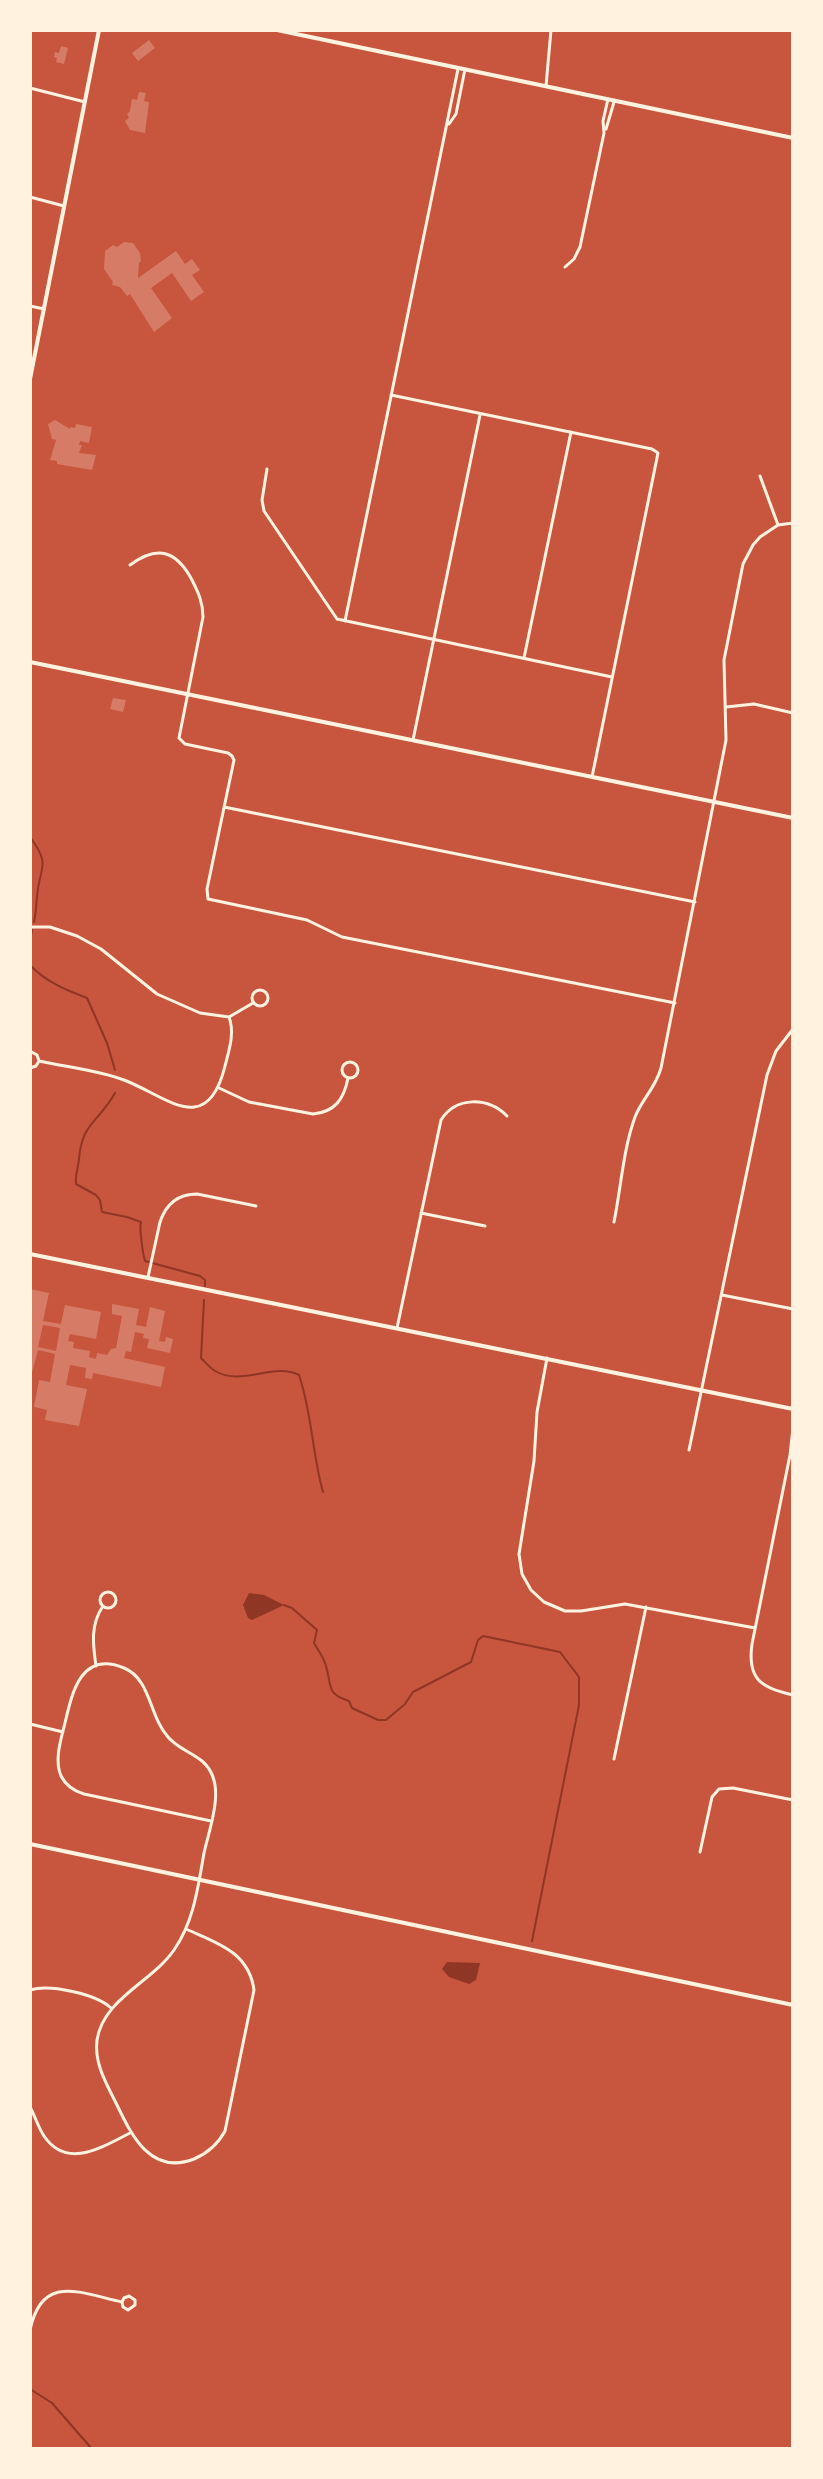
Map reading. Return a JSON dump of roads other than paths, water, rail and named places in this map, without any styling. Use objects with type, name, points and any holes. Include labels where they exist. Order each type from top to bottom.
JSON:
[{"type":"street","points":[[30,379],[99,30]]},
{"type":"street","points":[[277,30],[793,138]]},
{"type":"street","points":[[546,86],[551,30]]},
{"type":"street","points":[[345,621],[458,68]]},
{"type":"street","points":[[447,128],[456,114],[465,69]]},
{"type":"street","points":[[30,88],[85,102]]},
{"type":"street","points":[[565,267],[580,247],[604,133],[603,121],[611,100]]},
{"type":"street","points":[[30,197],[64,206]]},
{"type":"street","points":[[30,306],[44,309]]},
{"type":"street","points":[[391,395],[652,449],[658,453],[592,777]]},
{"type":"street","points":[[413,740],[480,413]]},
{"type":"street","points":[[524,658],[571,432]]},
{"type":"street","points":[[267,469],[262,500],[264,511],[333,615],[345,621],[612,677]]},
{"type":"street","points":[[760,476],[778,525]]},
{"type":"street","points":[[614,1222],[633,1122],[658,1077],[695,902],[728,731],[724,660],[743,564],[753,545],[769,530],[793,523]]},
{"type":"street","points":[[130,565],[148,553],[172,556],[183,565],[200,595],[203,617],[179,731],[180,740],[233,757],[207,897],[307,920],[342,937],[675,1003]]},
{"type":"street","points":[[30,662],[793,818]]},
{"type":"street","points":[[726,707],[754,704],[793,713]]},
{"type":"street","points":[[224,807],[695,902]]},
{"type":"street","points":[[30,927],[50,927],[77,936],[101,949],[145,986],[170,1002],[200,1013],[229,1017],[253,1003]]},
{"type":"street","points":[[260,990],[267,993],[265,1005],[260,1007],[253,1003],[255,992],[260,990]]},
{"type":"street","points":[[39,1061],[119,1078],[172,1104],[197,1106],[208,1101],[219,1088],[232,1034],[229,1017]]},
{"type":"street","points":[[689,1450],[769,1065],[780,1044],[793,1029]]},
{"type":"street","points":[[30,1051],[37,1055],[39,1061]]},
{"type":"street","points":[[30,1068],[39,1061]]},
{"type":"street","points":[[353,1062],[358,1071],[356,1076],[348,1078],[342,1073],[342,1067],[353,1062]]},
{"type":"street","points":[[219,1088],[249,1102],[313,1114],[336,1106],[344,1094],[348,1078]]},
{"type":"street","points":[[397,1328],[438,1127],[445,1113],[459,1104],[475,1101],[497,1106],[507,1116]]},
{"type":"street","points":[[148,1277],[163,1214],[168,1205],[181,1196],[197,1194],[256,1206]]},
{"type":"street","points":[[421,1213],[485,1226]]},
{"type":"street","points":[[30,1254],[793,1409]]},
{"type":"street","points":[[721,1294],[793,1309]]},
{"type":"street","points":[[547,1358],[519,1550],[522,1574],[538,1597],[557,1609],[581,1611],[618,1604],[755,1628]]},
{"type":"street","points":[[793,1428],[750,1656],[753,1672],[761,1683],[793,1695]]},
{"type":"street","points":[[96,1666],[93,1634],[97,1615],[103,1606]]},
{"type":"street","points":[[614,1759],[646,1607]]},
{"type":"street","points":[[186,1929],[231,1950],[243,1961],[253,1981],[253,2001],[227,2125],[221,2138],[211,2149],[187,2161],[175,2162],[156,2158],[140,2147],[130,2133],[97,2056],[99,2029],[111,2008],[158,1969],[186,1929],[199,1879],[211,1821],[216,1789],[208,1768],[169,1739],[154,1717],[145,1688],[136,1675],[119,1666],[96,1666],[84,1673],[75,1684],[63,1732],[58,1767],[63,1780],[73,1790],[211,1821]]},
{"type":"street","points":[[32,1725],[63,1732]]},
{"type":"street","points":[[700,1852],[712,1797],[719,1789],[733,1788],[793,1800]]},
{"type":"street","points":[[30,1844],[793,2005]]},
{"type":"street","points":[[30,1990],[50,1988],[93,1998],[111,2008]]},
{"type":"street","points":[[30,2107],[44,2136],[55,2147],[68,2153],[88,2153],[130,2133]]},
{"type":"street","points":[[30,2330],[37,2307],[55,2292],[73,2291],[122,2302]]},
{"type":"waterway","points":[[30,837],[42,861],[34,922]]},
{"type":"waterway","points":[[30,942],[32,930]]},
{"type":"waterway","points":[[30,965],[50,981],[87,998],[115,1070]]},
{"type":"waterway","points":[[115,1093],[87,1130],[81,1147],[76,1184],[96,1195],[102,1212],[141,1222],[145,1261],[200,1276],[205,1280],[205,1286]]},
{"type":"waterway","points":[[204,1300],[201,1358],[213,1370],[236,1377],[279,1371],[299,1375],[323,1492]]},
{"type":"waterway","points":[[284,1605],[292,1608],[317,1630],[314,1643],[325,1663],[333,1692],[349,1701],[352,1708],[378,1720],[386,1720],[405,1704],[413,1692],[471,1662],[478,1640],[483,1636],[560,1652],[579,1677],[579,1705],[532,1941]]},
{"type":"waterway","points":[[30,2389],[52,2403],[92,2449]]}]
